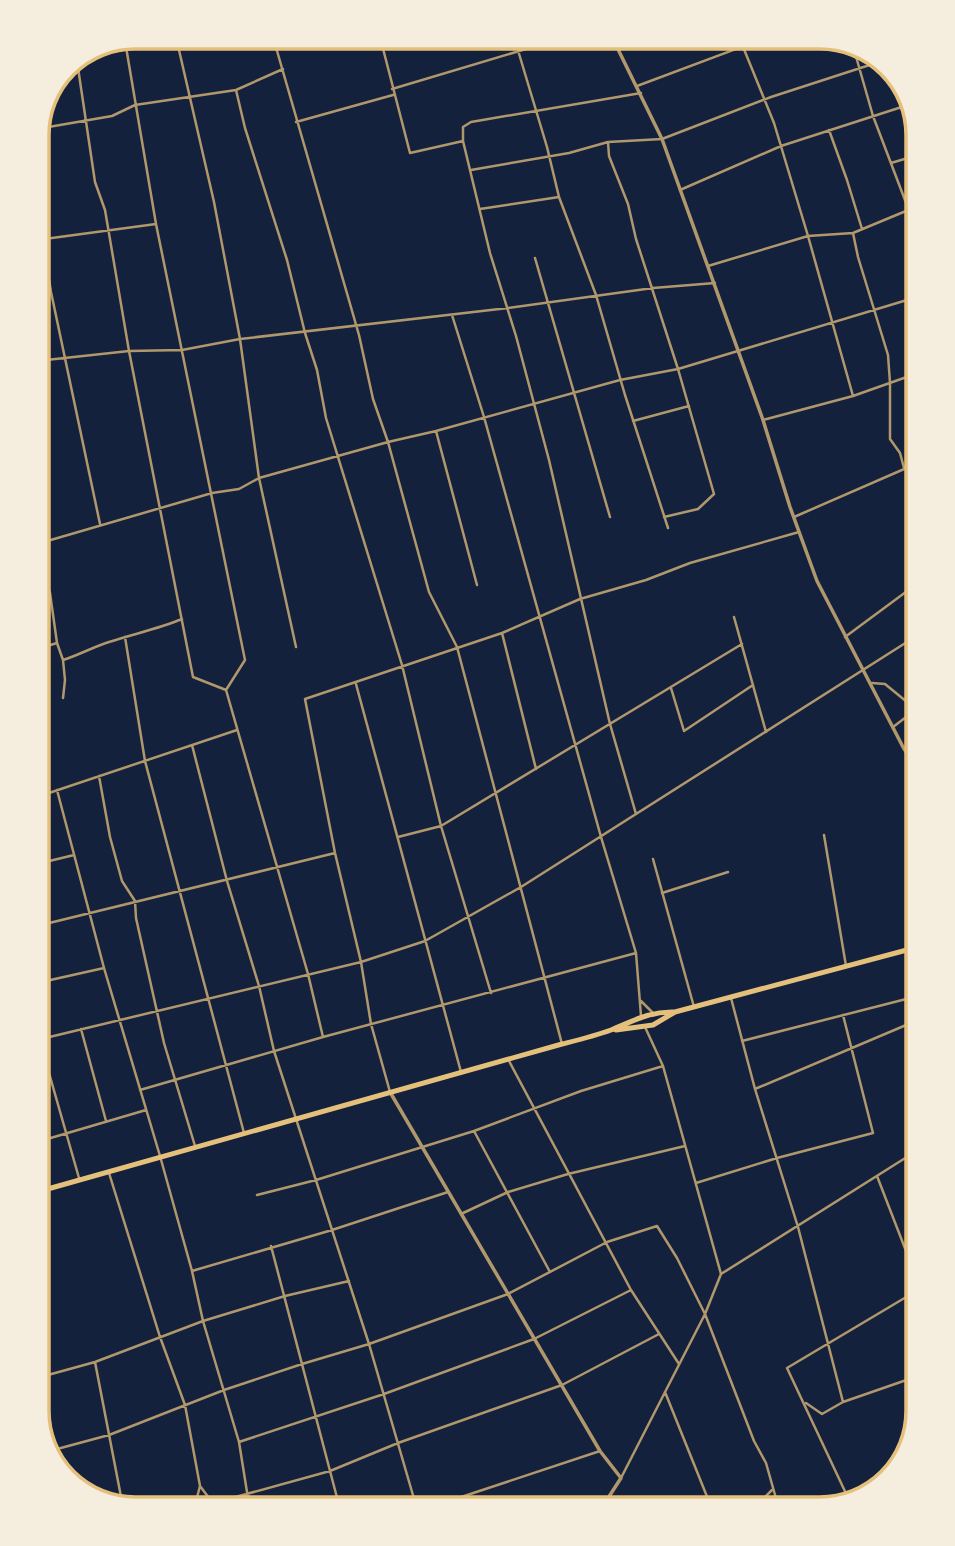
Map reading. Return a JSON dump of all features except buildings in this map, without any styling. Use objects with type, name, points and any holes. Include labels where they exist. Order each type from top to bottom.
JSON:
[{"type":"highway","points":[[49,1188],[562,1044],[610,1030],[641,1016],[675,1012],[906,950]]},
{"type":"highway","points":[[610,1030],[653,1025],[675,1012]]},
{"type":"street","points":[[179,49],[214,202],[240,339],[259,478],[296,647]]},
{"type":"street","points":[[277,49],[429,592],[457,647],[562,1044]]},
{"type":"street","points":[[383,49],[410,153],[463,141]]},
{"type":"street","points":[[392,89],[526,49]]},
{"type":"street","points":[[618,49],[662,139],[715,283],[817,581],[906,750]]},
{"type":"street","points":[[637,86],[734,49]]},
{"type":"street","points":[[743,49],[781,146],[853,396]]},
{"type":"street","points":[[126,50],[156,224],[245,660],[226,690],[308,974],[323,1037]]},
{"type":"street","points":[[519,51],[559,197],[596,295],[620,380],[668,527]]},
{"type":"street","points":[[855,57],[873,116],[906,201]]},
{"type":"street","points":[[471,170],[569,153],[608,142],[662,139],[764,99],[870,65]]},
{"type":"street","points":[[49,127],[112,116],[135,105],[236,89],[283,69]]},
{"type":"street","points":[[78,70],[95,182],[109,229],[129,351],[193,677],[226,690]]},
{"type":"street","points":[[236,89],[245,128],[287,260],[317,370],[326,418],[340,456],[402,665],[441,827],[491,993]]},
{"type":"street","points":[[636,814],[610,724],[534,404],[490,253],[463,141],[463,128],[465,124],[536,110],[641,93]]},
{"type":"street","points":[[296,122],[393,95]]},
{"type":"street","points":[[680,190],[781,146],[901,107]]},
{"type":"street","points":[[829,130],[862,229]]},
{"type":"street","points":[[608,142],[609,156],[628,204],[714,494],[698,509],[664,517]]},
{"type":"street","points":[[891,163],[906,159]]},
{"type":"street","points":[[480,209],[559,197]]},
{"type":"street","points":[[708,266],[808,236],[853,233],[906,210]]},
{"type":"street","points":[[49,238],[156,224]]},
{"type":"street","points":[[794,517],[904,468],[900,453],[890,439],[891,383],[888,355],[853,233]]},
{"type":"street","points":[[535,258],[610,517]]},
{"type":"street","points":[[49,277],[100,525]]},
{"type":"street","points":[[49,359],[129,351],[182,350],[240,339],[452,315],[653,288],[715,283]]},
{"type":"street","points":[[49,540],[212,493],[239,489],[259,478],[388,442],[620,380],[678,369],[906,300]]},
{"type":"street","points":[[452,315],[484,417],[636,953],[641,1016]]},
{"type":"street","points":[[763,420],[853,396],[906,377]]},
{"type":"street","points":[[633,421],[690,406]]},
{"type":"street","points":[[436,431],[477,585]]},
{"type":"street","points":[[621,1478],[600,1451],[390,1092],[372,1024],[361,962],[335,853],[306,699],[502,633],[580,599],[646,580],[690,563],[799,532]]},
{"type":"street","points":[[49,590],[57,643],[63,660],[63,698]]},
{"type":"street","points":[[845,637],[906,592]]},
{"type":"street","points":[[734,617],[766,732]]},
{"type":"street","points":[[63,660],[182,620]]},
{"type":"street","points":[[502,633],[536,769]]},
{"type":"street","points":[[125,637],[145,761],[244,1133]]},
{"type":"street","points":[[49,645],[57,643]]},
{"type":"street","points":[[49,1037],[361,962],[425,941],[601,837],[906,643]]},
{"type":"street","points":[[397,837],[441,827],[742,644]]},
{"type":"street","points":[[871,683],[885,684],[906,701]]},
{"type":"street","points":[[356,684],[461,1072]]},
{"type":"street","points":[[671,688],[684,731],[753,685]]},
{"type":"street","points":[[893,727],[906,718]]},
{"type":"street","points":[[49,793],[237,730]]},
{"type":"street","points":[[192,745],[227,881],[259,986],[274,1051],[369,1343],[414,1497]]},
{"type":"street","points":[[99,776],[116,862],[122,881],[135,901],[136,918],[157,1011],[195,1146]]},
{"type":"street","points":[[57,790],[104,968],[160,1156],[203,1321],[239,1442],[249,1497]]},
{"type":"street","points":[[824,835],[846,966]]},
{"type":"street","points":[[49,923],[335,853]]},
{"type":"street","points":[[49,861],[74,855]]},
{"type":"street","points":[[653,859],[694,1007]]},
{"type":"street","points":[[662,893],[728,872]]},
{"type":"street","points":[[140,1090],[323,1037],[636,953]]},
{"type":"street","points":[[49,980],[104,968]]},
{"type":"street","points":[[730,997],[755,1089],[798,1227],[843,1402]]},
{"type":"street","points":[[742,1041],[906,999]]},
{"type":"street","points":[[641,1001],[653,1013]]},
{"type":"street","points":[[696,1182],[873,1133],[842,1015]]},
{"type":"street","points":[[651,1036],[653,1025]]},
{"type":"street","points":[[755,1089],[905,1026]]},
{"type":"street","points":[[645,1027],[663,1066],[721,1274]]},
{"type":"street","points":[[81,1029],[106,1121]]},
{"type":"street","points":[[508,1059],[631,1290],[678,1364]]},
{"type":"street","points":[[257,1195],[316,1180],[474,1131],[581,1091],[663,1066]]},
{"type":"street","points":[[49,1077],[79,1178]]},
{"type":"street","points":[[49,1138],[146,1110]]},
{"type":"street","points":[[474,1131],[550,1272]]},
{"type":"street","points":[[461,1214],[508,1192],[568,1174],[685,1146]]},
{"type":"street","points":[[609,1497],[705,1314],[721,1274],[906,1158]]},
{"type":"street","points":[[108,1170],[160,1337],[185,1405],[200,1486],[208,1497]]},
{"type":"street","points":[[877,1176],[906,1251]]},
{"type":"street","points":[[192,1271],[332,1230],[448,1192]]},
{"type":"street","points":[[58,1449],[108,1435],[224,1391],[508,1294],[607,1242],[657,1226],[677,1258],[705,1314],[754,1441],[766,1463],[775,1497]]},
{"type":"street","points":[[271,1246],[337,1497]]},
{"type":"street","points":[[49,1375],[95,1362],[203,1321],[285,1296],[349,1281]]},
{"type":"street","points":[[239,1442],[384,1394],[534,1339],[631,1290]]},
{"type":"street","points":[[846,1493],[787,1368],[906,1297]]},
{"type":"street","points":[[230,1497],[330,1471],[398,1443],[562,1385],[659,1334]]},
{"type":"street","points":[[95,1362],[121,1495]]},
{"type":"street","points":[[804,1401],[822,1414],[843,1402],[906,1380]]},
{"type":"street","points":[[665,1392],[707,1497]]},
{"type":"street","points":[[461,1497],[600,1451]]},
{"type":"street","points":[[197,1497],[200,1486]]},
{"type":"street","points":[[765,1497],[772,1490]]}]
